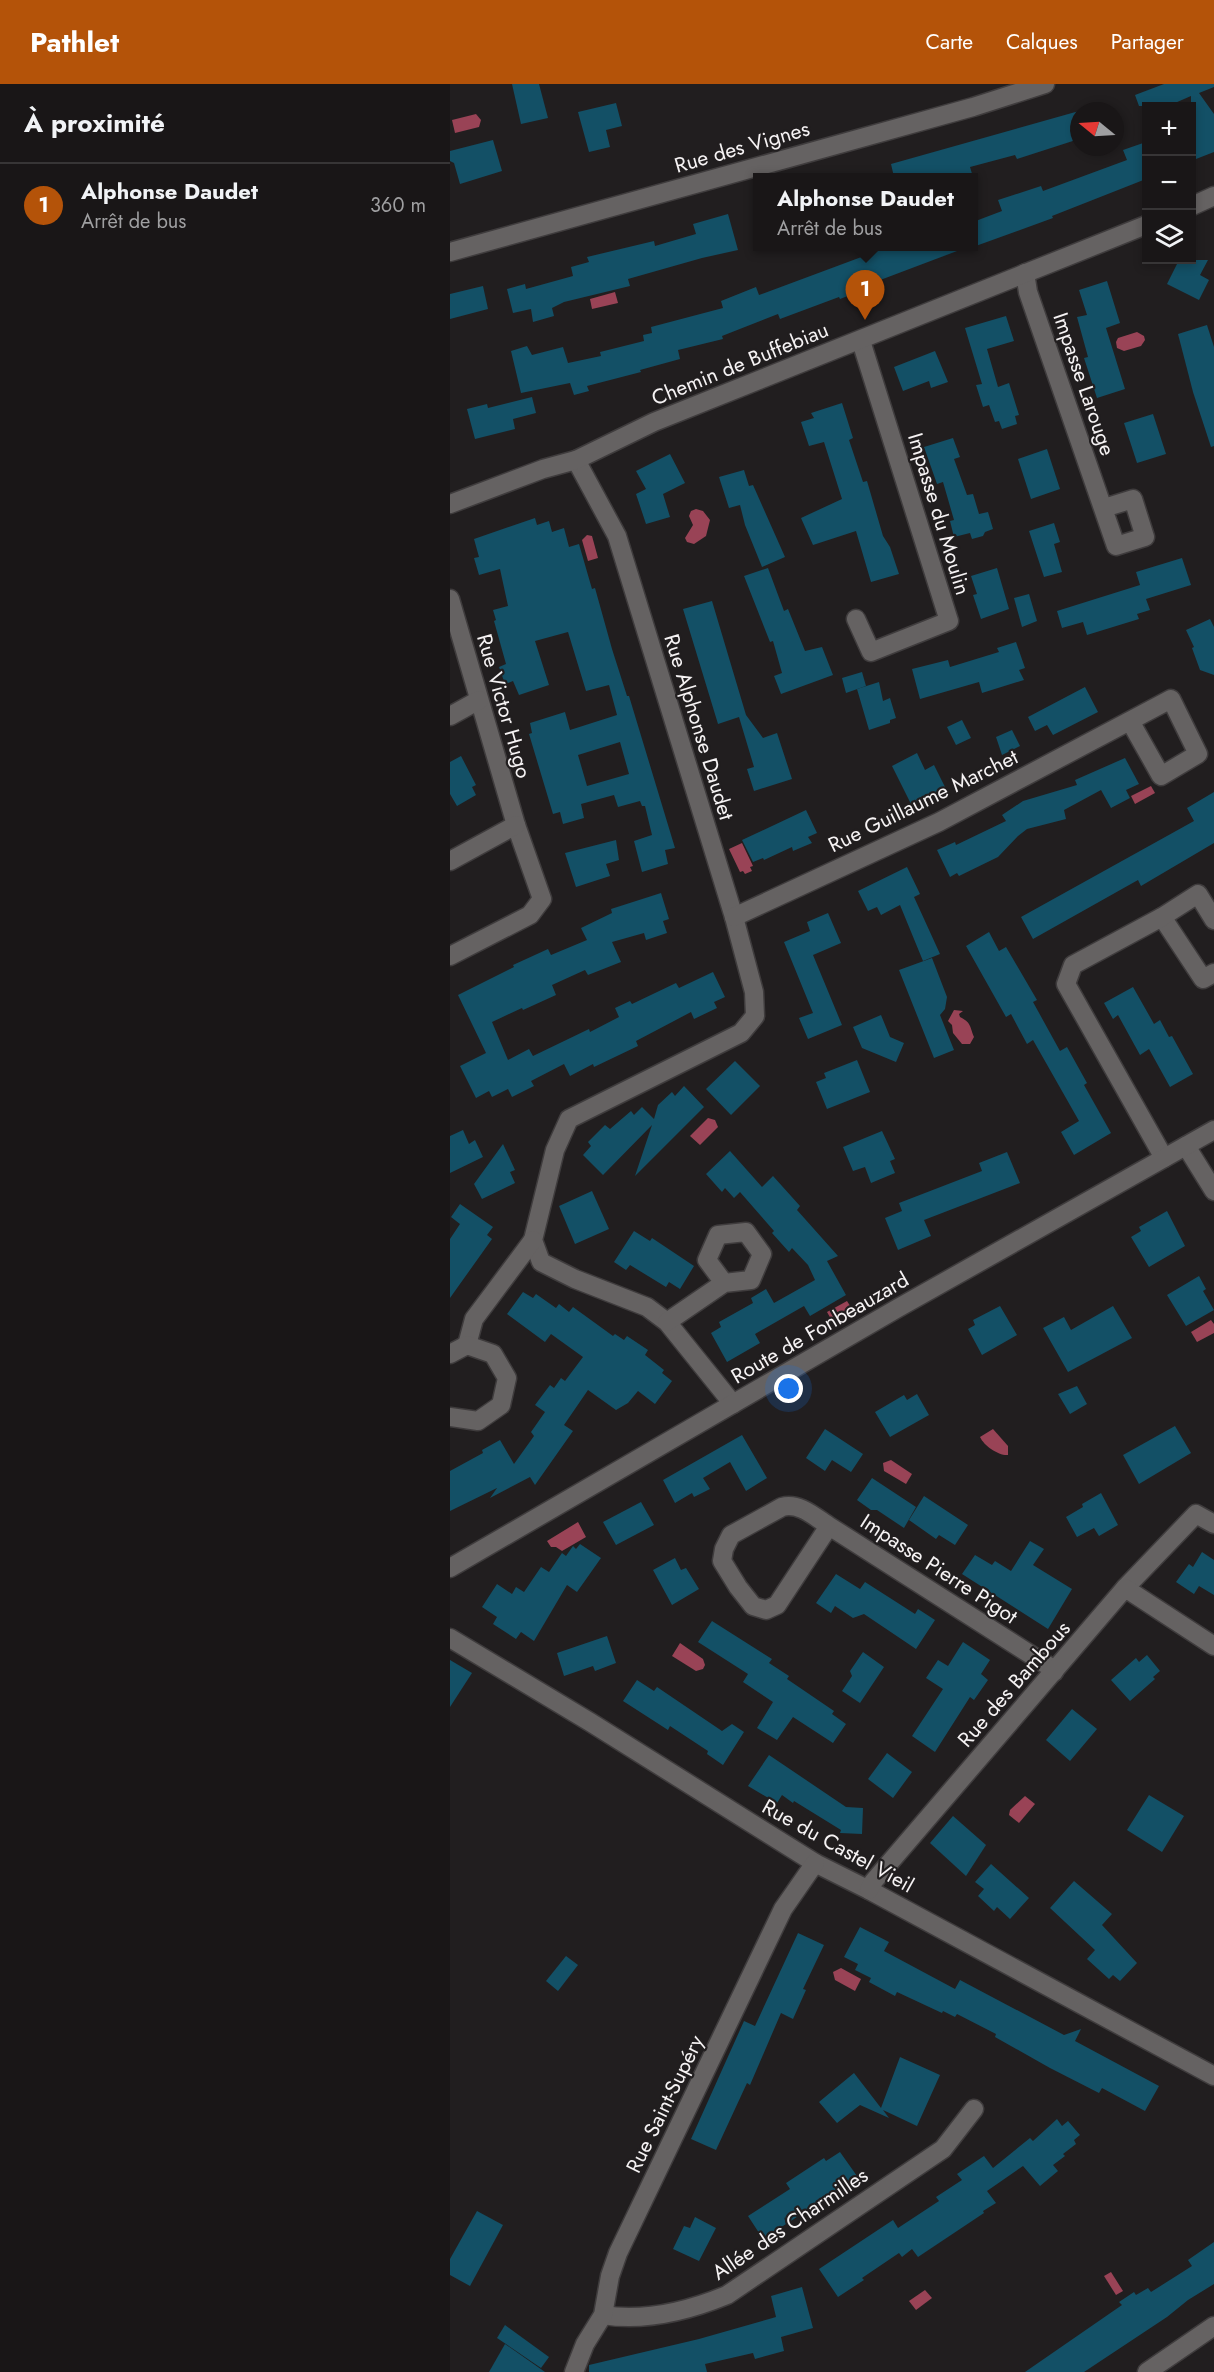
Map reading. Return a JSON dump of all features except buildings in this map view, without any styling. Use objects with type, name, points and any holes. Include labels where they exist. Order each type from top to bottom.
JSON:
[{"type":"street","name":"Rue des Vignes","points":[[450,252],[973,107],[1045,84]]},
{"type":"street","points":[[1196,204],[1214,196]]},
{"type":"street","name":"Chemin de Buffebiau","points":[[450,504],[543,469],[576,460],[654,422],[1142,227]]},
{"type":"street","name":"Impasse Larouge","points":[[1025,273],[1028,292],[1104,508]]},
{"type":"street","name":"Impasse du Moulin","points":[[856,618],[871,652],[949,621],[861,340]]},
{"type":"street","name":"Rue Alphonse Daudet","points":[[533,1240],[555,1150],[569,1119],[741,1032],[755,1016],[754,992],[734,917],[617,536],[576,460]]},
{"type":"street","name":"Rue Victor Hugo","points":[[450,599],[516,825],[542,899],[530,915],[450,956]]},
{"type":"street","points":[[450,716],[479,700]]},
{"type":"street","name":"Rue Guillaume Marchet","points":[[734,917],[939,822],[1130,721]]},
{"type":"street","points":[[450,861],[516,825]]},
{"type":"street","points":[[1164,1158],[1066,984],[1073,965],[1198,894],[1214,920]]},
{"type":"street","points":[[1161,917],[1203,979],[1214,973]]},
{"type":"street","name":"Route de Fonbeauzard","points":[[450,1568],[1214,1130]]},
{"type":"street","points":[[1186,1146],[1214,1191]]},
{"type":"street","points":[[533,1240],[541,1262],[575,1279],[647,1307],[667,1322],[733,1404]]},
{"type":"street","points":[[467,1345],[474,1319],[533,1240]]},
{"type":"street","points":[[667,1322],[724,1282]]},
{"type":"street","points":[[450,1354],[467,1345],[494,1353],[507,1378],[501,1405],[478,1421],[450,1417]]},
{"type":"street","name":"Impasse Pierre Pigot","points":[[829,1526],[777,1605],[766,1610],[753,1606],[722,1561],[724,1549],[731,1535],[790,1504],[801,1508],[1047,1665],[1054,1672]]},
{"type":"street","name":"Rue des Bambous","points":[[869,1890],[873,1882],[1125,1588],[1196,1514],[1214,1524]]},
{"type":"street","points":[[1125,1588],[1214,1646]]},
{"type":"street","name":"Rue du Castel Vieil","points":[[450,1638],[590,1722],[815,1863],[1214,2076]]},
{"type":"street","name":"Rue Saint-Supéry","points":[[574,2372],[585,2344],[603,2315],[610,2276],[618,2253],[783,1909],[815,1863]]},
{"type":"street","name":"Allée des Charmilles","points":[[603,2315],[619,2318],[646,2317],[703,2305],[727,2295],[942,2149],[974,2109]]},
{"type":"street","points":[[1147,2372],[1214,2326]]},
{"type":"shaded area","points":[[476,114],[481,120],[479,127],[455,133],[452,120]]},
{"type":"shaded area","points":[[615,292],[618,303],[592,309],[590,299]]},
{"type":"shaded area","points":[[1137,332],[1144,336],[1145,340],[1141,346],[1124,351],[1117,348],[1118,338]]},
{"type":"shaded area","points":[[696,509],[703,511],[710,520],[706,536],[694,544],[687,542],[685,538],[693,525],[689,516],[691,511]]},
{"type":"shaded area","points":[[587,535],[592,536],[598,558],[588,561],[582,540]]},
{"type":"shaded area","points":[[1151,786],[1155,793],[1135,804],[1131,796]]},
{"type":"shaded area","points":[[742,843],[753,866],[750,867],[752,871],[745,874],[743,871],[740,872],[729,849]]},
{"type":"shaded area","points":[[954,1010],[963,1011],[959,1014],[960,1017],[969,1024],[974,1037],[970,1044],[962,1044],[953,1033],[952,1025],[948,1021]]},
{"type":"shaded area","points":[[708,1118],[715,1120],[718,1127],[700,1145],[690,1136]]},
{"type":"shaded area","points":[[847,1301],[852,1309],[832,1321],[827,1312]]},
{"type":"shaded area","points":[[1211,1320],[1214,1324],[1214,1333],[1197,1342],[1191,1332]]},
{"type":"shaded area","points":[[993,1429],[1008,1446],[1008,1455],[992,1450],[980,1437]]},
{"type":"shaded area","points":[[891,1460],[912,1474],[906,1484],[884,1471],[883,1463]]},
{"type":"shaded area","points":[[578,1522],[586,1537],[562,1551],[551,1547],[547,1541]]},
{"type":"shaded area","points":[[680,1643],[703,1659],[705,1665],[703,1669],[696,1671],[672,1656]]},
{"type":"shaded area","points":[[1025,1796],[1035,1804],[1019,1823],[1009,1815],[1010,1810]]},
{"type":"shaded area","points":[[841,1968],[861,1979],[855,1991],[835,1980],[833,1972]]},
{"type":"shaded area","points":[[1111,2272],[1123,2291],[1116,2295],[1104,2276]]},
{"type":"shaded area","points":[[925,2290],[932,2298],[916,2310],[909,2301]]},
{"type":"place","name":"Alphonse Daudet","points":[[865,320]]}]
